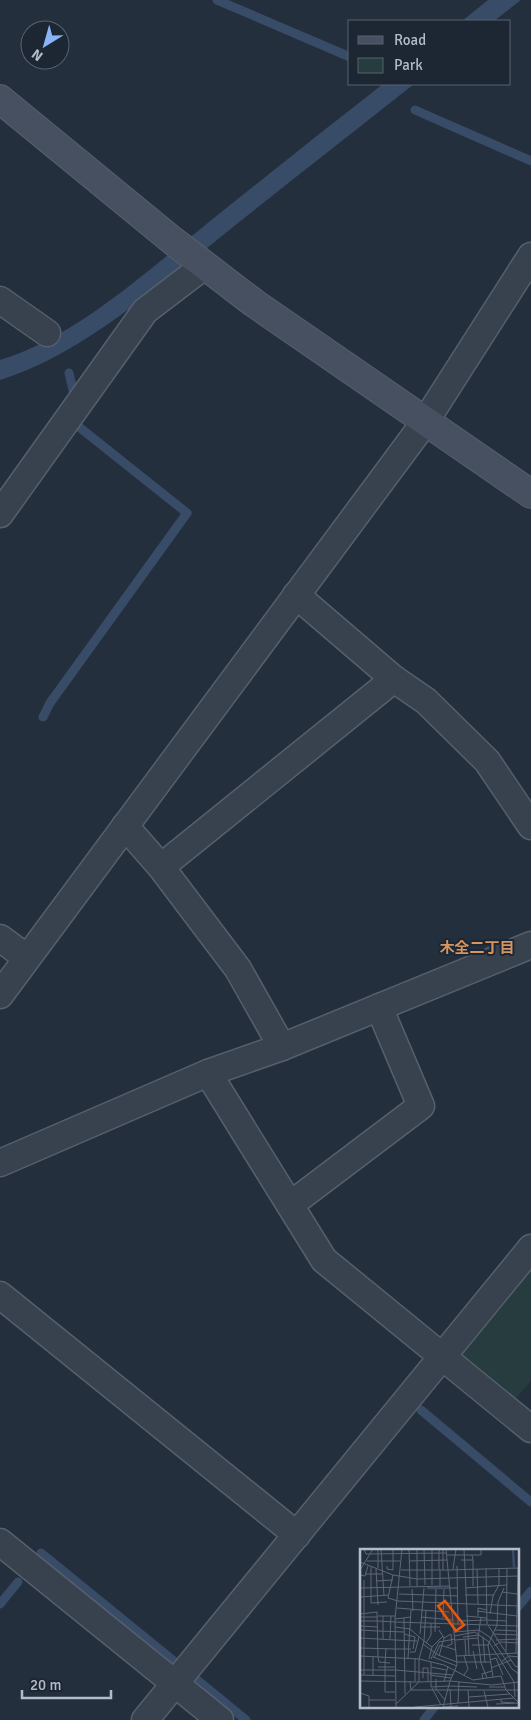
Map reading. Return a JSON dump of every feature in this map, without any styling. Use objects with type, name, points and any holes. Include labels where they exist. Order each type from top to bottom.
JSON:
[{"type":"street","points":[[0,99],[202,264],[254,303],[531,494]]},
{"type":"street","points":[[0,514],[145,311],[202,264]]},
{"type":"street","points":[[0,995],[425,422],[526,273]]},
{"type":"street","points":[[0,300],[47,333]]},
{"type":"street","points":[[296,596],[394,679],[426,701],[487,761],[531,826]]},
{"type":"street","points":[[161,867],[394,679]]},
{"type":"street","points":[[125,826],[161,867],[238,969],[282,1047]]},
{"type":"street","points":[[0,938],[27,958]]},
{"type":"street","points":[[0,1163],[208,1073],[282,1047],[531,945]]},
{"type":"street","points":[[290,1205],[421,1106],[380,1007]]},
{"type":"street","points":[[208,1073],[324,1260],[531,1429]]},
{"type":"street","points":[[146,1720],[531,1248]]},
{"type":"street","points":[[0,1295],[297,1535]]},
{"type":"street","points":[[0,1542],[220,1720]]},
{"type":"green space","points":[[531,1260],[531,1381],[512,1403],[461,1361],[458,1349]]},
{"type":"water","points":[[488,0],[521,0],[495,20],[463,20]]},
{"type":"water","points":[[382,85],[413,85],[111,322],[56,356],[28,370],[0,380],[0,360],[52,338],[102,306]]},
{"type":"waterway","points":[[217,0],[348,56]]},
{"type":"waterway","points":[[415,110],[531,161]]},
{"type":"waterway","points":[[69,373],[73,390]]},
{"type":"waterway","points":[[43,717],[50,703],[187,513],[79,427]]},
{"type":"waterway","points":[[421,1410],[531,1502]]},
{"type":"waterway","points":[[41,1553],[175,1662]]},
{"type":"waterway","points":[[0,1604],[18,1582]]},
{"type":"waterway","points":[[518,1607],[531,1591]]},
{"type":"waterway","points":[[196,1679],[246,1720]]},
{"type":"waterway","points":[[424,1720],[433,1708]]},
{"type":"district","name":"木全二丁目","points":[[477,948]]}]
